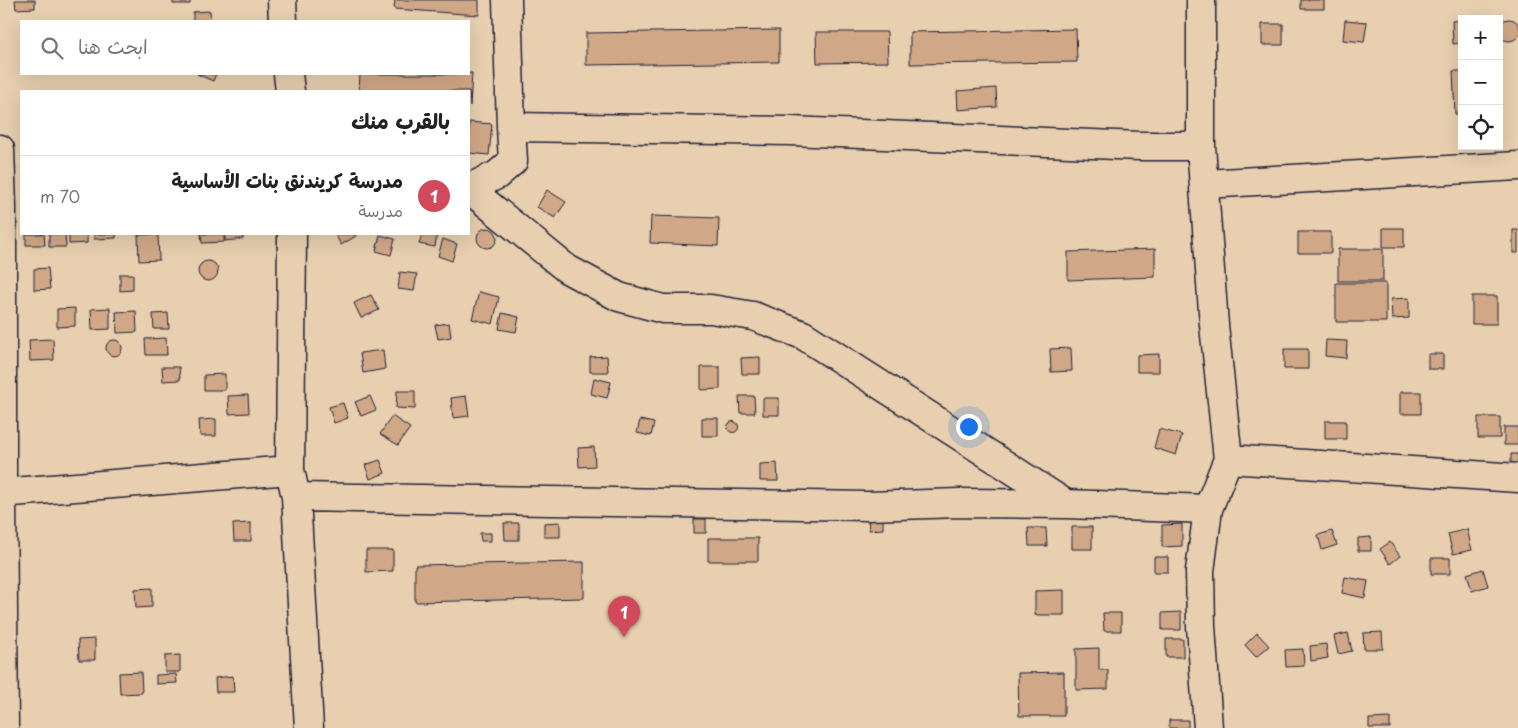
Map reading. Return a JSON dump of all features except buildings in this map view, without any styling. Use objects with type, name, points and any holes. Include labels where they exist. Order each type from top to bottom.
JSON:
[{"type":"street","points":[[282,0],[284,20]]},
{"type":"street","points":[[470,188],[497,175],[513,160],[507,0]]},
{"type":"street","points":[[1200,0],[1201,146],[1214,325],[1228,459],[1208,509],[1200,571],[1201,626],[1208,728]]},
{"type":"street","points":[[288,75],[290,90]]},
{"type":"street","points":[[511,127],[791,131],[1140,146],[1201,146]]},
{"type":"street","points":[[0,149],[4,728]]},
{"type":"street","points":[[1205,184],[1518,166]]},
{"type":"street","points":[[470,189],[567,269],[619,297],[663,309],[711,309],[753,316],[804,335],[1066,504]]},
{"type":"street","points":[[292,235],[290,470],[296,497],[309,728]]},
{"type":"street","points":[[1228,459],[1518,478]]},
{"type":"street","points":[[1,493],[290,470]]},
{"type":"street","points":[[296,497],[868,506],[960,503],[1066,504],[1208,509]]},
{"type":"place","name":"مدرسة كريندنق بنات الأساسية","points":[[624,637]]}]
